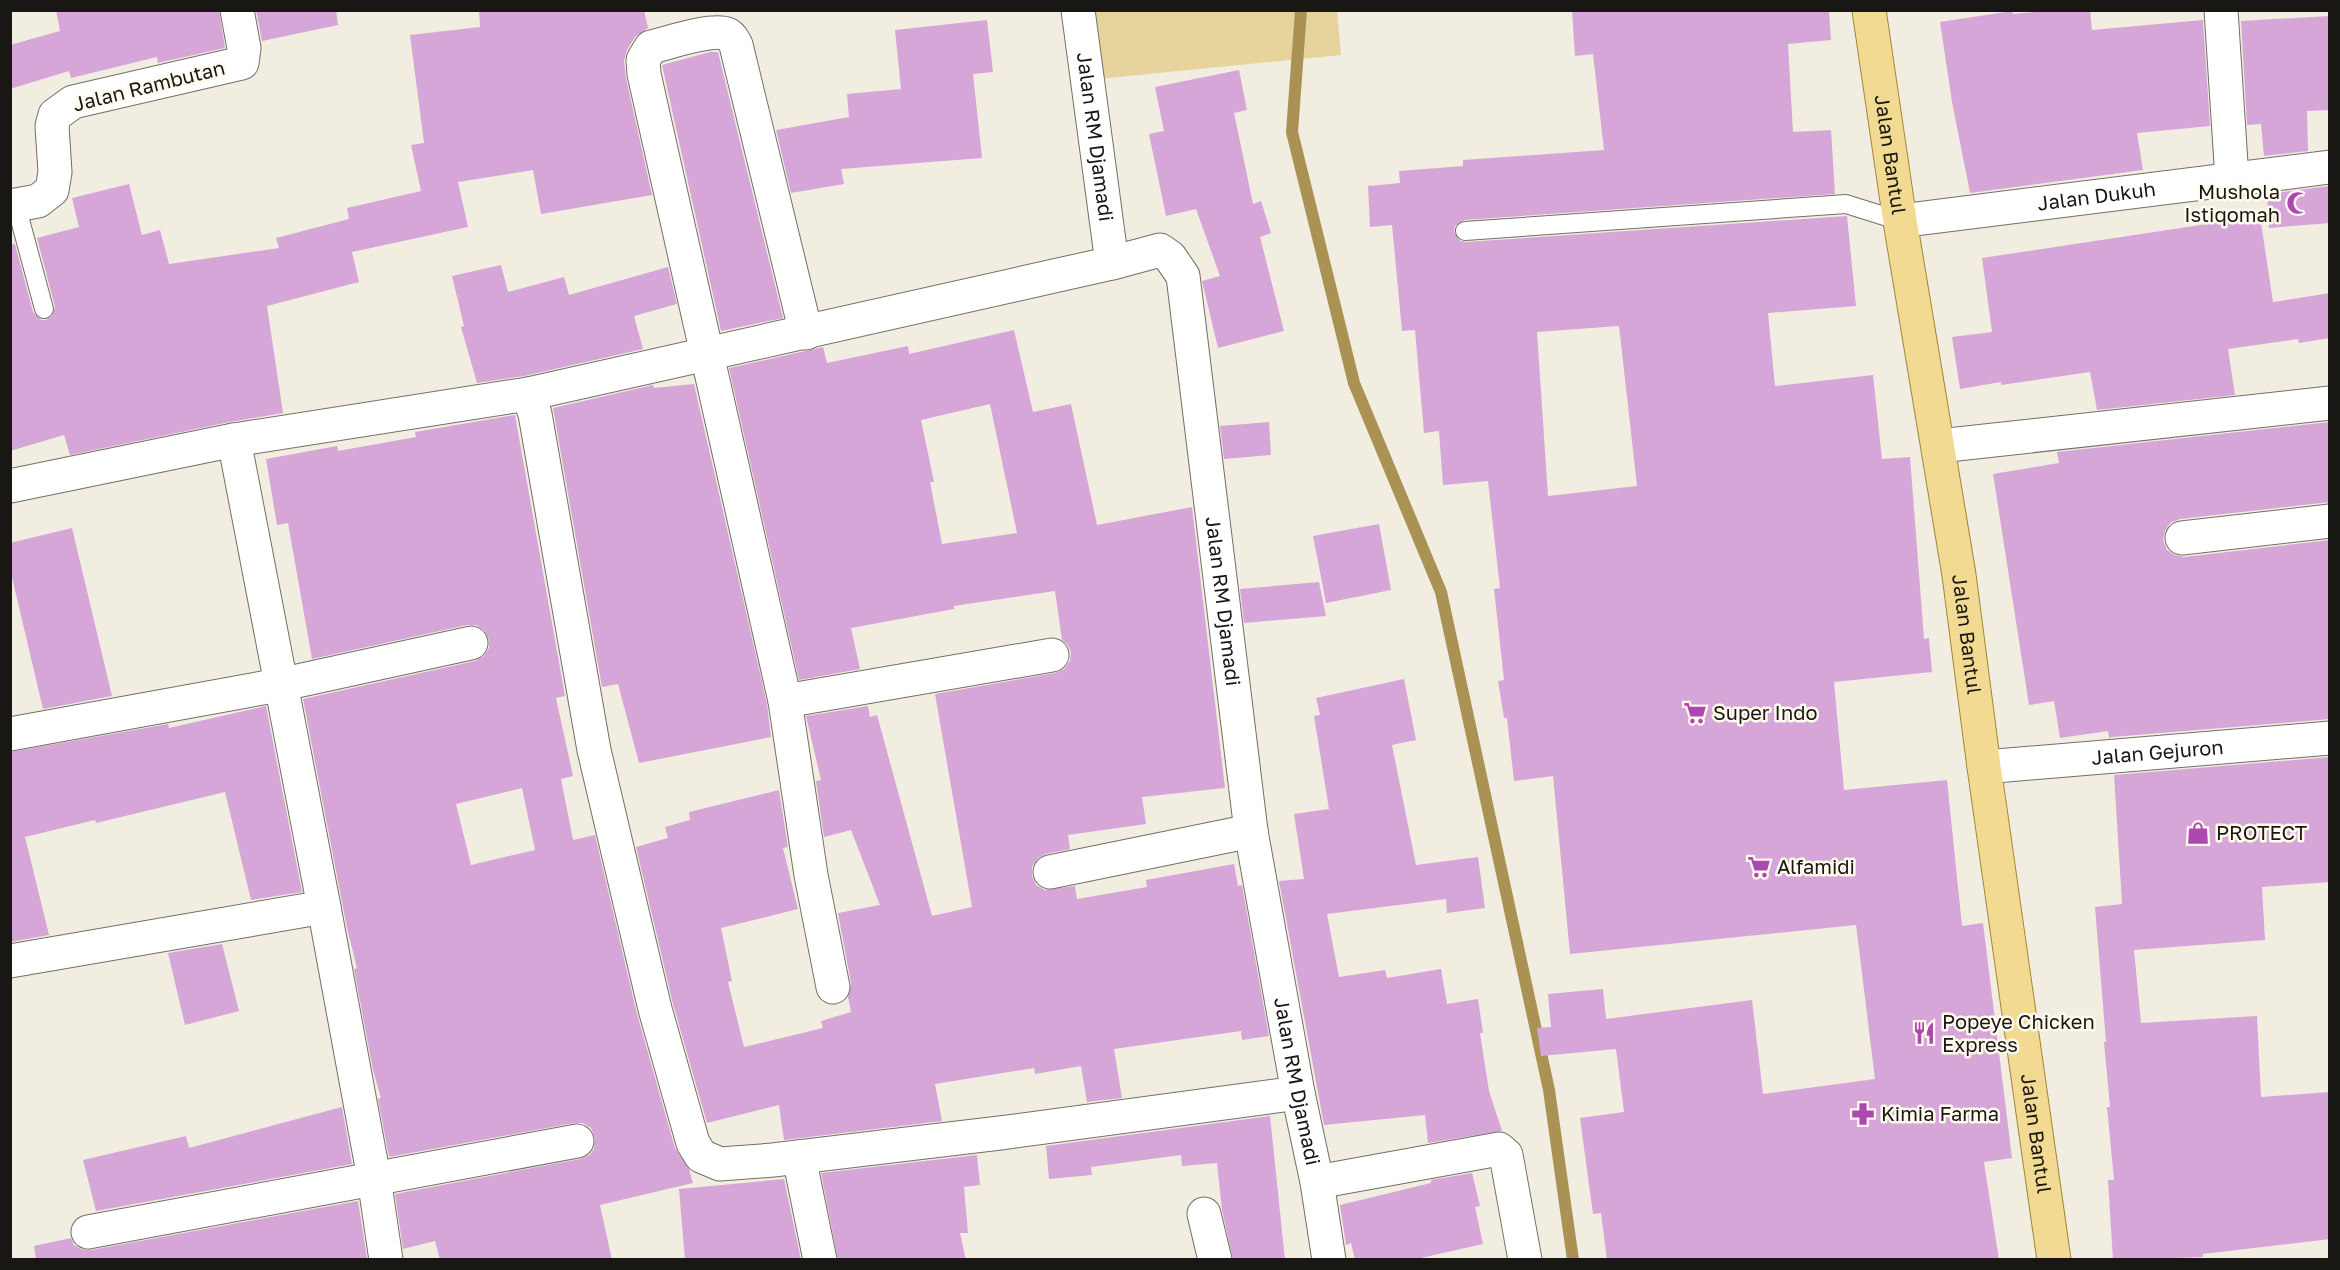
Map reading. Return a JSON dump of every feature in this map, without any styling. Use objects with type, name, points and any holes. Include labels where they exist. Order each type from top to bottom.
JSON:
[{"type":"main road","name":"Jalan Bantul","points":[[1869,10],[1900,221],[1959,575],[2054,1260]]},
{"type":"street","name":"Jalan Rambutan","points":[[13,205],[38,201],[52,190],[55,172],[52,126],[55,115],[63,108],[73,102],[242,63],[244,48],[237,10]]},
{"type":"street","name":"Jalan RM Djamadi","points":[[1078,10],[1112,263],[1160,250],[1170,257],[1183,276],[1251,831],[1298,1093],[1317,1182],[1329,1260]]},
{"type":"street","points":[[2221,10],[2232,179]]},
{"type":"street","points":[[806,333],[736,45],[732,38],[704,22],[651,47],[643,60],[706,356],[785,701],[811,875],[833,987]]},
{"type":"street","name":"Jalan Dukuh","points":[[1900,221],[2330,167]]},
{"type":"street","points":[[10,486],[234,440],[528,394],[706,356],[1112,263]]},
{"type":"street","points":[[528,394],[535,414],[594,750],[655,1009],[693,1143],[701,1156],[720,1164],[799,1157],[1298,1093]]},
{"type":"street","points":[[1939,446],[2330,403]]},
{"type":"street","points":[[234,440],[279,685],[324,907],[374,1178],[386,1260]]},
{"type":"street","points":[[2182,538],[2330,521]]},
{"type":"street","points":[[10,734],[279,685],[471,643]]},
{"type":"street","points":[[785,701],[1052,655]]},
{"type":"street","name":"Jalan Gejuron","points":[[1984,767],[2330,738]]},
{"type":"street","points":[[1050,872],[1251,831]]},
{"type":"street","points":[[10,961],[324,907]]},
{"type":"street","points":[[88,1232],[577,1141]]},
{"type":"street","points":[[1317,1182],[1499,1149],[1506,1155],[1525,1260]]},
{"type":"street","points":[[799,1157],[820,1260]]},
{"type":"street","points":[[1204,1214],[1215,1260]]},
{"type":"lane","points":[[1465,231],[1846,204],[1900,221]]},
{"type":"lane","points":[[13,205],[44,309]]},
{"type":"shaded area","points":[[1078,11],[1337,11],[1341,55],[1088,80]]},
{"type":"building","points":[[56,10],[219,10],[225,48],[158,63],[157,57],[71,78],[69,71],[10,89],[10,45],[60,31]]},
{"type":"building","points":[[256,10],[336,10],[338,25],[262,41]]},
{"type":"building","points":[[479,10],[644,10],[648,28],[635,37],[627,50],[624,61],[652,195],[541,214],[533,170],[458,182],[468,227],[352,252],[359,282],[267,306],[283,413],[70,455],[64,435],[10,451],[10,245],[15,244],[33,312],[41,320],[46,320],[52,316],[55,307],[37,238],[79,227],[72,198],[129,184],[142,235],[160,230],[169,264],[279,248],[276,238],[349,219],[347,208],[421,191],[411,145],[424,143],[410,35],[480,27]]},
{"type":"building","points":[[1572,10],[1829,10],[1831,40],[1788,44],[1793,132],[1831,130],[1835,194],[1464,220],[1455,226],[1454,232],[1460,241],[1466,242],[1847,216],[1856,306],[1768,313],[1775,386],[1873,375],[1882,459],[1910,457],[1924,639],[1929,638],[1932,672],[1834,682],[1844,790],[1947,780],[1962,926],[1983,923],[2012,1158],[1984,1162],[1999,1260],[1607,1260],[1601,1213],[1593,1214],[1580,1118],[1624,1112],[1616,1049],[1541,1056],[1537,1028],[1551,1027],[1548,994],[1603,989],[1606,1019],[1752,1000],[1763,1094],[1875,1079],[1856,925],[1570,954],[1553,776],[1514,781],[1507,718],[1504,718],[1498,681],[1504,680],[1494,589],[1500,588],[1488,481],[1443,485],[1439,431],[1424,433],[1415,330],[1402,331],[1392,225],[1370,227],[1368,186],[1400,183],[1399,171],[1463,166],[1463,160],[1604,150],[1593,54],[1575,56]],"holes":[[[1619,326],[1637,486],[1548,496],[1537,332]]]},
{"type":"building","points":[[2090,10],[2092,30],[2203,20],[2210,126],[2137,133],[2143,170],[1970,193],[1952,102],[1940,22],[2012,11],[2013,14]]},
{"type":"building","points":[[2330,16],[2330,110],[2307,111],[2308,151],[2264,156],[2261,124],[2247,125],[2241,21]]},
{"type":"building","points":[[987,20],[993,72],[973,74],[982,158],[841,169],[844,184],[791,193],[776,130],[849,117],[847,94],[901,89],[895,30]]},
{"type":"building","points":[[710,52],[718,52],[783,318],[721,331],[662,65]]},
{"type":"building","points":[[1239,70],[1247,110],[1234,113],[1253,204],[1261,201],[1271,233],[1260,237],[1284,331],[1218,348],[1202,281],[1220,276],[1196,209],[1166,216],[1149,134],[1164,131],[1155,87]]},
{"type":"building","name":"Mushola Istiqomah","points":[[2330,186],[2330,223],[2269,228],[2267,194]]},
{"type":"building","points":[[2260,216],[2273,302],[2330,293],[2330,338],[2299,343],[2298,339],[2228,349],[2235,395],[2097,410],[2090,372],[1960,389],[1952,337],[1992,332],[1982,258]]},
{"type":"building","points":[[501,265],[508,292],[564,277],[569,295],[668,267],[677,304],[634,316],[643,349],[524,376],[477,383],[461,327],[464,326],[452,276]]},
{"type":"building","points":[[1014,330],[1033,412],[1071,404],[1097,525],[1192,507],[1225,788],[1142,797],[1146,824],[1068,835],[1070,849],[1038,858],[1032,867],[1032,876],[1036,885],[1045,890],[1075,886],[1077,899],[1147,887],[1146,880],[1234,864],[1238,886],[1242,885],[1269,1036],[1242,1040],[1241,1031],[1114,1049],[1122,1098],[1087,1102],[1081,1066],[1035,1074],[1034,1068],[935,1084],[942,1121],[784,1140],[779,1105],[707,1123],[673,1004],[636,847],[668,838],[665,827],[690,820],[689,812],[779,790],[788,847],[783,848],[798,909],[721,928],[732,981],[728,982],[744,1047],[823,1028],[821,1021],[851,1012],[848,997],[851,983],[838,913],[880,905],[851,830],[824,837],[816,781],[821,780],[806,716],[868,706],[870,717],[877,715],[932,916],[972,907],[935,694],[1055,673],[1064,669],[1070,661],[1071,652],[1062,640],[1055,591],[954,606],[954,609],[851,628],[860,669],[799,680],[729,368],[823,347],[827,363],[908,346],[909,354]],"holes":[[[990,404],[1017,533],[942,544],[930,482],[934,482],[921,420]]]},
{"type":"building","points":[[694,384],[767,704],[771,737],[639,763],[618,684],[602,687],[553,408],[653,385],[654,388]]},
{"type":"building","points":[[515,415],[565,696],[556,698],[573,776],[561,779],[573,840],[595,835],[637,1014],[675,1148],[689,1169],[693,1183],[600,1205],[612,1260],[440,1260],[435,1241],[403,1249],[395,1194],[580,1159],[590,1155],[594,1148],[595,1138],[591,1128],[583,1123],[574,1123],[389,1157],[378,1099],[381,1098],[373,1070],[354,969],[357,968],[347,928],[303,699],[475,661],[484,656],[489,648],[489,640],[484,630],[476,625],[467,625],[312,659],[288,523],[277,525],[266,459],[337,446],[338,451],[416,437],[415,432]],"holes":[[[522,788],[535,850],[471,865],[456,804]]]},
{"type":"building","points":[[1269,422],[1271,455],[1224,459],[1220,426]]},
{"type":"building","points":[[2330,422],[2330,502],[2180,519],[2170,523],[2163,540],[2167,550],[2184,557],[2330,540],[2330,719],[2109,738],[2108,731],[2060,738],[2054,701],[2029,705],[1993,474],[2059,463],[2057,452]]},
{"type":"building","points":[[1379,524],[1391,590],[1326,603],[1313,536]]},
{"type":"building","points":[[72,528],[112,696],[43,709],[10,569],[10,543]]},
{"type":"building","points":[[1319,582],[1326,616],[1244,623],[1240,589]]},
{"type":"building","points":[[1404,679],[1416,740],[1392,745],[1416,865],[1478,857],[1485,908],[1447,913],[1446,899],[1327,914],[1339,977],[1385,970],[1387,978],[1441,969],[1447,1004],[1478,999],[1483,1033],[1480,1033],[1489,1091],[1502,1131],[1428,1143],[1425,1115],[1324,1125],[1279,881],[1304,879],[1294,814],[1329,809],[1314,716],[1320,715],[1316,698]]},
{"type":"building","points":[[266,706],[302,892],[251,900],[225,792],[96,823],[95,820],[25,837],[49,935],[10,942],[10,752],[168,724],[169,728]]},
{"type":"building","points":[[2330,757],[2330,882],[2262,887],[2265,940],[2134,950],[2141,1023],[2257,1016],[2261,1097],[2330,1092],[2330,1239],[2203,1254],[2203,1257],[2113,1260],[2108,1180],[2114,1180],[2107,1107],[2110,1107],[2095,907],[2122,904],[2114,775]]},
{"type":"building","points":[[222,944],[239,1011],[185,1025],[168,953]]},
{"type":"building","points":[[342,1107],[352,1164],[96,1211],[83,1160],[186,1136],[189,1148]]},
{"type":"building","points":[[1270,1116],[1285,1260],[1233,1260],[1222,1210],[1217,1163],[1182,1166],[1181,1155],[1091,1167],[1092,1175],[1049,1179],[1046,1146]]},
{"type":"building","points":[[977,1155],[980,1185],[964,1187],[968,1233],[960,1233],[966,1260],[838,1260],[821,1173]]},
{"type":"building","points":[[1472,1173],[1480,1206],[1475,1207],[1483,1244],[1412,1260],[1355,1260],[1351,1243],[1346,1245],[1340,1205],[1431,1183],[1431,1180]]},
{"type":"building","points":[[784,1179],[801,1260],[685,1260],[679,1189]]},
{"type":"building","points":[[358,1201],[367,1258],[359,1260],[36,1260],[34,1246],[71,1238],[74,1245],[81,1249],[91,1250]]},
{"type":"waterway","points":[[1301,10],[1292,132],[1354,383],[1441,592],[1549,1090],[1573,1260]]},
{"type":"place","name":"Mushola Istiqomah","points":[[2298,203]]},
{"type":"place","name":"Super Indo","points":[[1695,713]]},
{"type":"place","name":"PROTECT","points":[[2198,833]]},
{"type":"place","name":"Alfamidi","points":[[1759,867]]},
{"type":"place","name":"Popeye Chicken Express","points":[[1924,1033]]},
{"type":"place","name":"Kimia Farma","points":[[1863,1114]]}]
